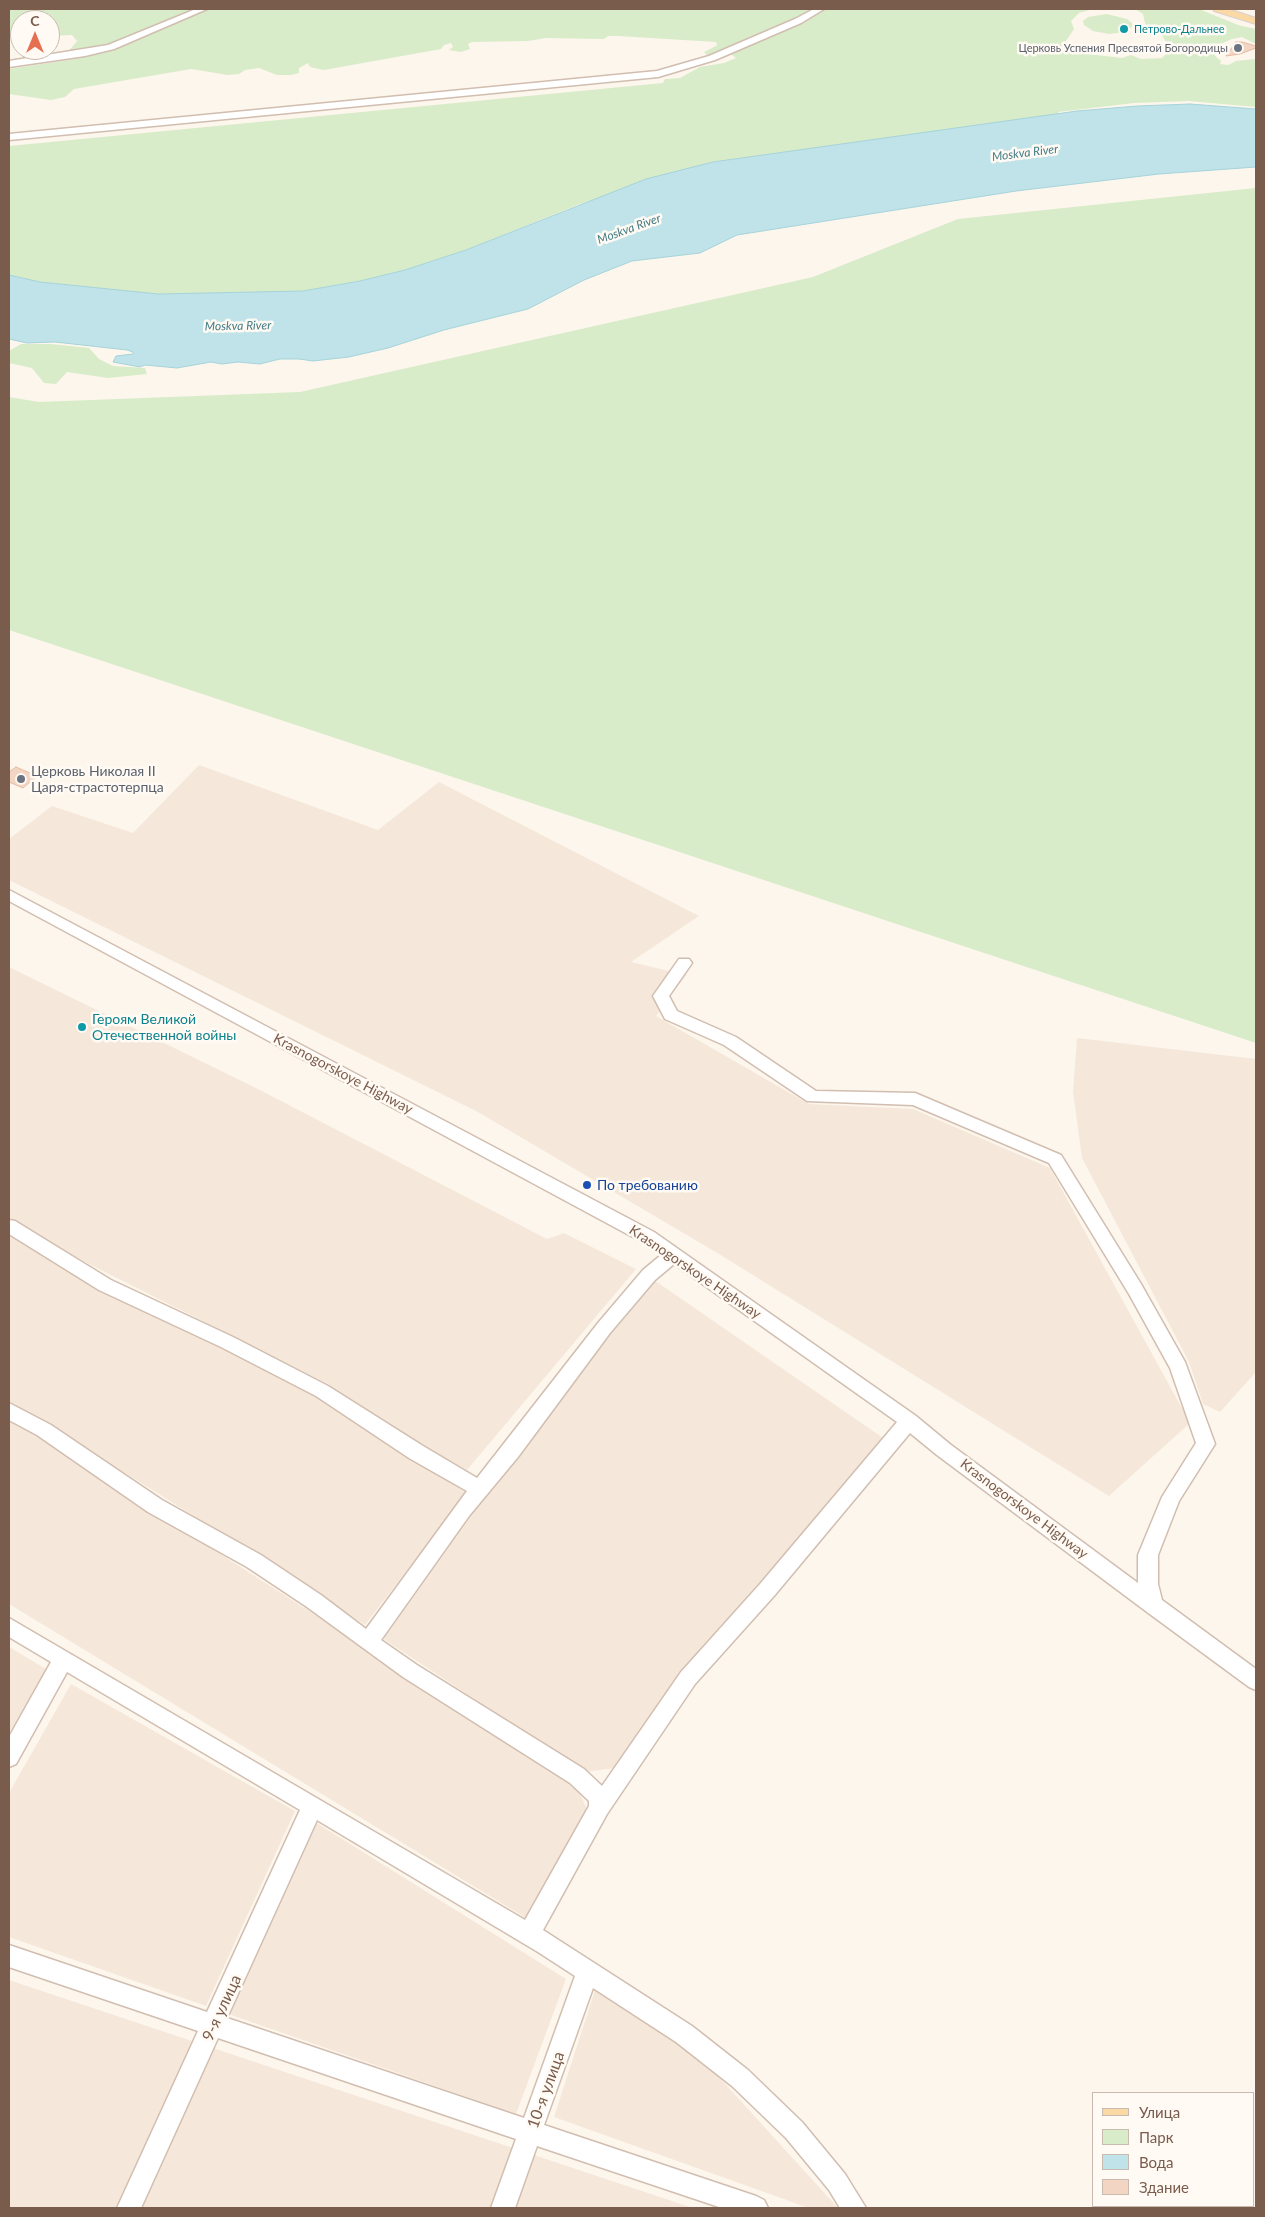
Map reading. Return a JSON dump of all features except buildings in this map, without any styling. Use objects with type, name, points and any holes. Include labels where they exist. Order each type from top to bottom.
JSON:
[{"type":"main road","points":[[1218,9],[1252,20],[1256,9]]},
{"type":"street","points":[[9,64],[111,48],[203,9]]},
{"type":"street","points":[[9,137],[658,74],[712,58],[798,21],[820,9]]},
{"type":"street","name":"Krasnogorskoye Highway","points":[[9,895],[639,1233],[909,1421],[944,1450],[1256,1681]]},
{"type":"street","points":[[684,964],[661,996],[671,1014],[730,1041],[813,1097],[915,1099],[1055,1159],[1135,1289],[1179,1367],[1206,1444],[1171,1497],[1148,1555],[1148,1584],[1154,1606]]},
{"type":"street","points":[[9,1226],[106,1285],[227,1342],[322,1391],[416,1452],[480,1489]]},
{"type":"street","points":[[368,1642],[405,1588],[604,1328],[649,1275],[673,1255]]},
{"type":"street","points":[[9,1411],[44,1430],[155,1506],[254,1561],[314,1601],[368,1642],[577,1776],[599,1797],[600,1807]]},
{"type":"street","points":[[529,1934],[600,1807],[688,1678],[767,1590],[909,1421]]},
{"type":"street","points":[[9,1627],[529,1934],[684,2034],[740,2078],[794,2130],[837,2182],[854,2208]]},
{"type":"street","points":[[9,1757],[63,1659]]},
{"type":"street","name":"9-я улица","points":[[129,2208],[313,1806]]},
{"type":"street","points":[[9,1956],[756,2208]]},
{"type":"street","name":"10-я улица","points":[[503,2208],[588,1971]]},
{"type":"shaded area","points":[[199,765],[378,830],[439,782],[699,916],[631,962],[686,975],[656,1016],[809,1104],[913,1109],[1050,1168],[1190,1423],[1109,1496],[719,1254],[478,1112],[9,880],[9,839],[52,806],[133,833]]},
{"type":"shaded area","points":[[9,967],[258,1089],[547,1239],[564,1233],[636,1269],[467,1470],[362,1411],[328,1384],[89,1264],[9,1218]]},
{"type":"shaded area","points":[[1077,1038],[1256,1059],[1256,1372],[1220,1412],[1203,1404],[1189,1362],[1082,1158],[1073,1092]]},
{"type":"shaded area","points":[[9,1231],[316,1395],[466,1493],[365,1625],[151,1489],[9,1402]]},
{"type":"shaded area","points":[[654,1280],[886,1440],[702,1647],[616,1768],[585,1772],[382,1638],[486,1489]]},
{"type":"shaded area","points":[[9,1418],[575,1782],[588,1812],[526,1918],[9,1604]]},
{"type":"shaded area","points":[[9,1647],[46,1669],[9,1733]]},
{"type":"shaded area","points":[[71,1684],[295,1811],[206,2006],[9,1937],[9,1793]]},
{"type":"shaded area","points":[[315,1822],[566,1979],[516,2114],[228,2014]]},
{"type":"shaded area","points":[[9,1980],[693,2208],[9,2208]]},
{"type":"shaded area","points":[[596,1987],[709,2066],[838,2208],[809,2208],[554,2117]]},
{"type":"green space","points":[[9,9],[1093,9],[1079,13],[1071,21],[1074,29],[1062,47],[1062,51],[1122,58],[1131,55],[1141,59],[1162,58],[1168,52],[1168,45],[1159,31],[1148,28],[1143,14],[1135,9],[1199,9],[1238,25],[1256,29],[1256,44],[1242,37],[1232,39],[1216,46],[1215,56],[1221,61],[1220,64],[1228,65],[1236,61],[1256,59],[1256,107],[1189,101],[1134,103],[1058,112],[1059,114],[713,162],[580,204],[466,250],[405,270],[360,281],[303,291],[158,294],[40,282],[9,275],[9,146],[663,83],[665,79],[680,78],[700,67],[724,63],[736,58],[731,54],[769,35],[786,22],[708,56],[704,52],[717,45],[716,42],[618,36],[608,36],[604,39],[546,38],[528,41],[472,42],[468,44],[470,49],[461,52],[449,50],[453,47],[451,43],[444,45],[441,49],[324,70],[310,67],[308,63],[299,68],[299,73],[291,75],[277,75],[259,68],[228,75],[191,69],[74,89],[65,97],[51,100],[9,94],[9,69],[74,59],[68,52],[77,41],[72,35],[60,36],[60,10],[10,10],[10,37]]},
{"type":"green space","points":[[1107,14],[1127,19],[1132,23],[1132,27],[1124,32],[1109,34],[1093,31],[1084,25],[1083,21],[1088,17]]},
{"type":"green space","points":[[1256,188],[1256,1043],[9,630],[9,397],[39,402],[300,392],[813,277],[958,219]]},
{"type":"green space","points":[[21,344],[51,344],[89,348],[99,359],[113,366],[145,368],[147,374],[108,378],[67,372],[56,384],[44,383],[32,368],[9,363],[9,351]]},
{"type":"water","name":"Moskva River","points":[[1190,104],[1256,109],[1256,167],[1159,174],[1016,191],[737,235],[700,253],[632,261],[584,280],[528,309],[349,357],[313,361],[280,359],[260,364],[238,362],[222,364],[211,362],[177,368],[145,365],[140,367],[113,362],[116,356],[133,354],[133,352],[127,350],[55,342],[27,343],[9,339],[9,275],[40,282],[158,294],[303,291],[360,281],[405,270],[466,250],[646,179],[713,162],[1077,111]]},
{"type":"place","name":"Петрово-Дальнее","points":[[1124,29]]},
{"type":"place","name":"Церковь Успения Пресвятой Богородицы","points":[[1238,48]]},
{"type":"place","name":"Церковь Николая II Царя-страстотерпца","points":[[21,779]]},
{"type":"place","name":"Героям Великой Отечественной войны","points":[[82,1027]]},
{"type":"place","name":"По требованию","points":[[587,1185]]}]
